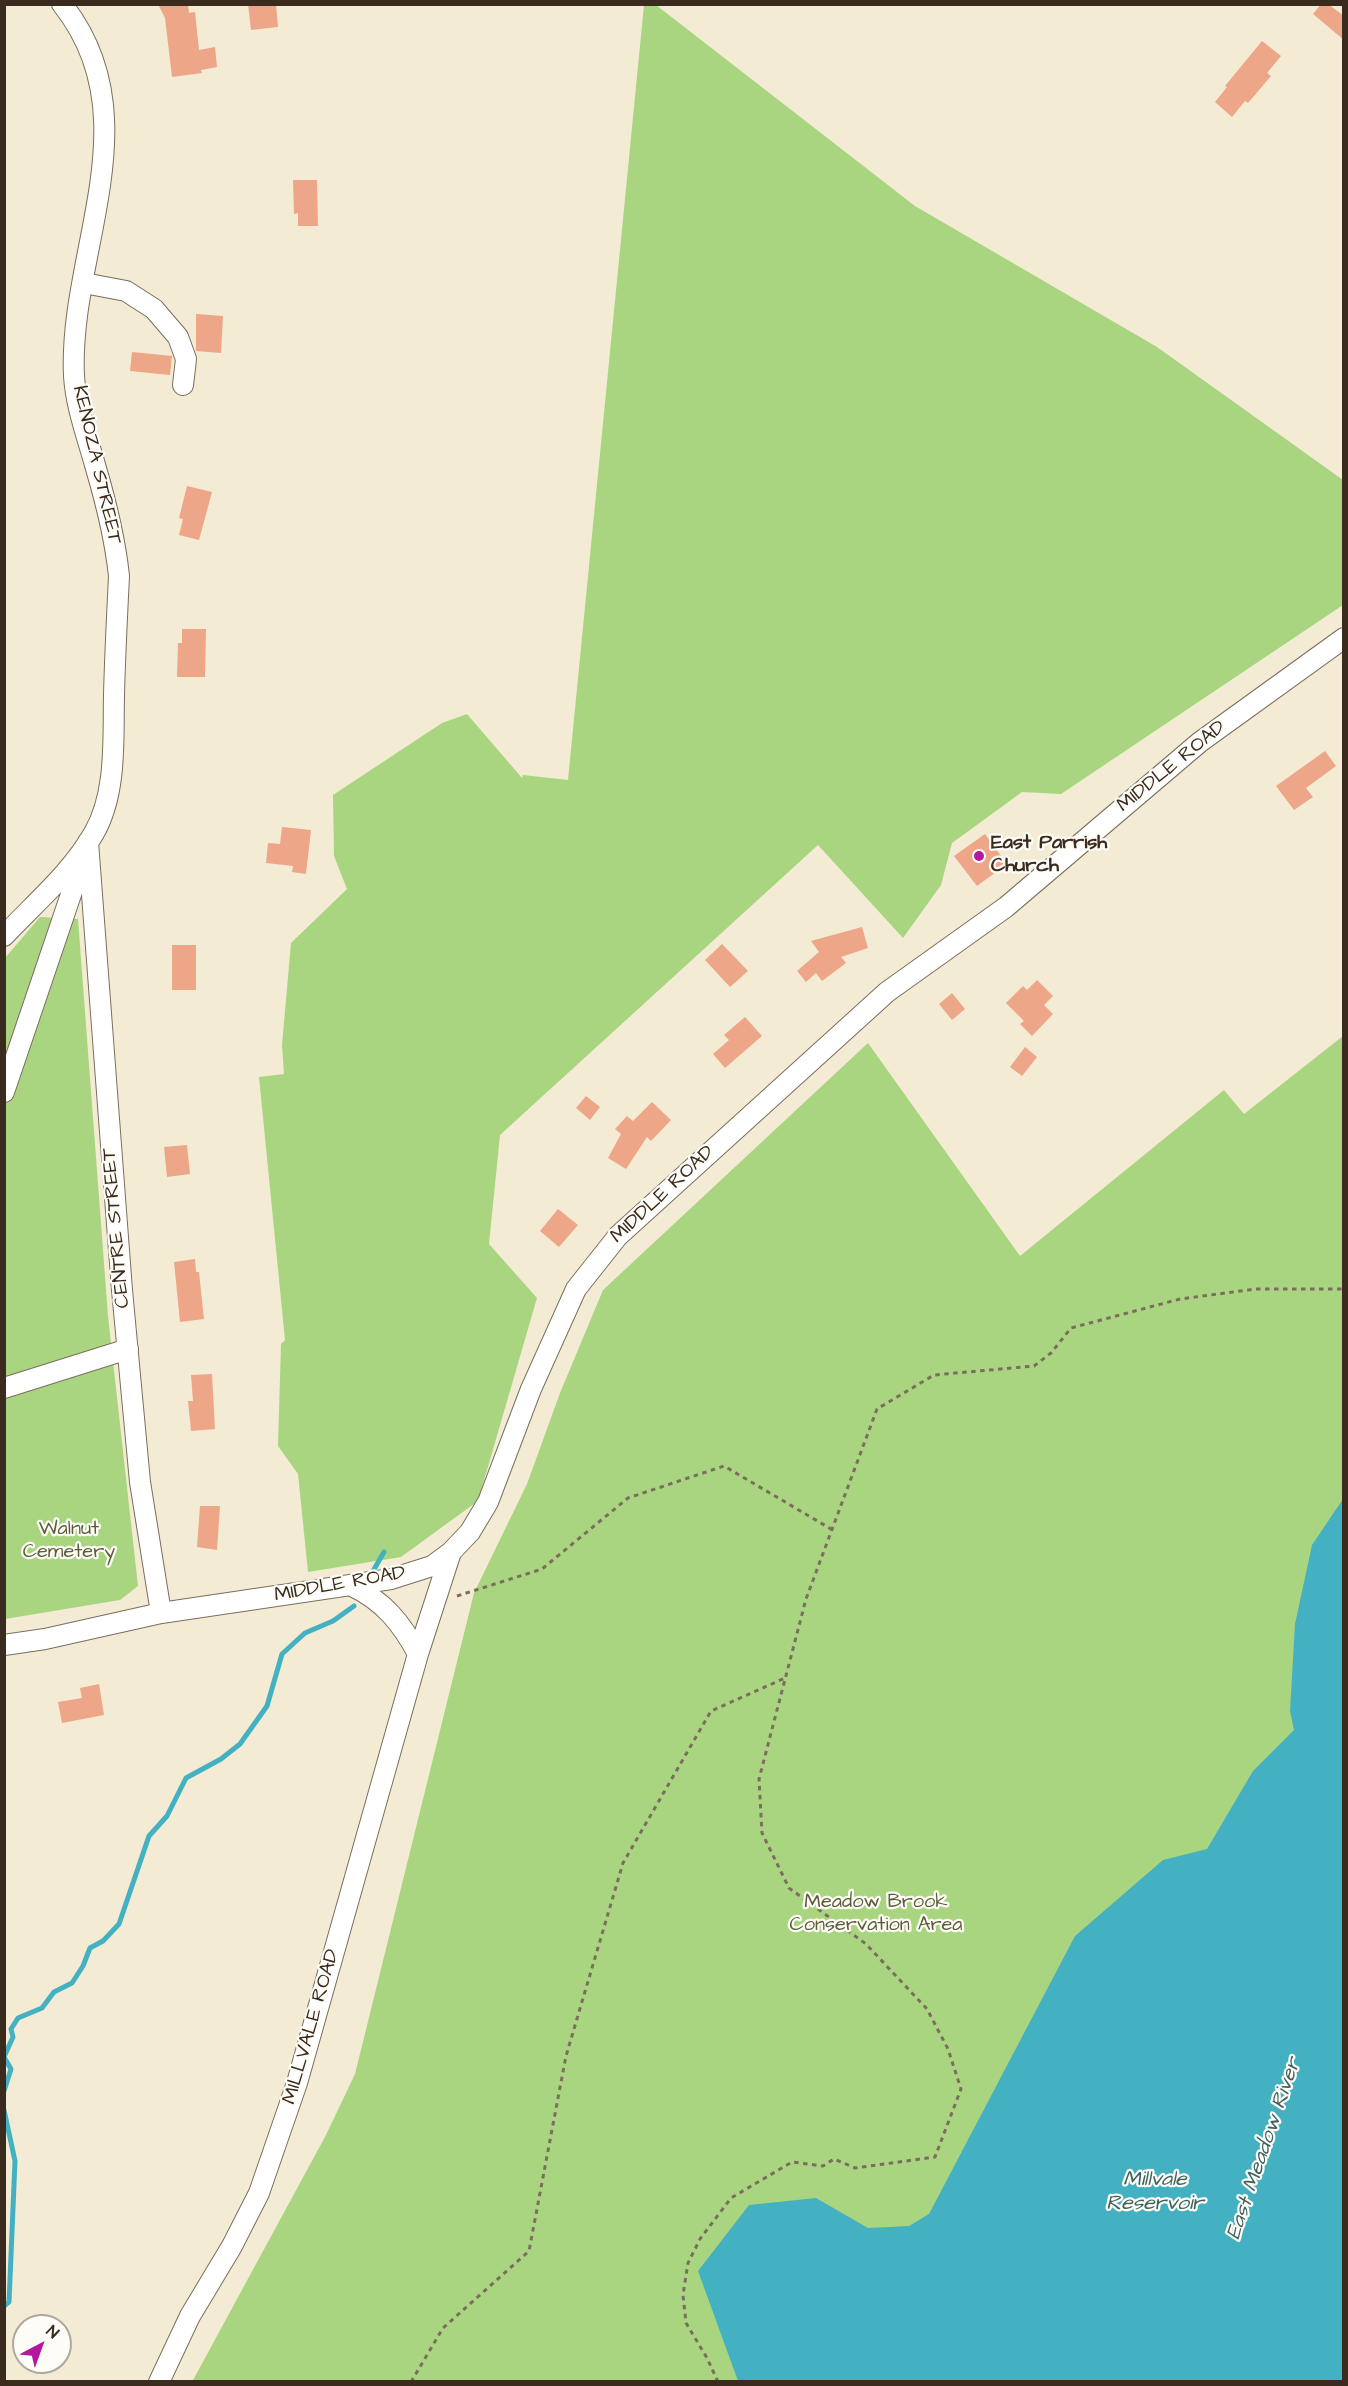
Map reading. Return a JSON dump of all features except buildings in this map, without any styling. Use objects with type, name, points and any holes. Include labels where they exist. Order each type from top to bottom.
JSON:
[{"type":"street","name":"KENOZA STREET","points":[[4,936],[70,866],[88,842],[104,812],[109,790],[119,576],[114,530],[82,420],[74,378],[78,321],[101,191],[104,154],[102,104],[98,78],[85,40],[62,4]]},
{"type":"street","points":[[84,282],[126,291],[154,309],[178,337],[186,359],[183,386]]},
{"type":"street","name":"MIDDLE ROAD","points":[[4,1645],[45,1639],[161,1613],[352,1586],[412,1574],[432,1566],[452,1552],[470,1532],[488,1502],[531,1389],[576,1289],[618,1236],[887,992],[1006,907],[1200,742],[1344,638]]},
{"type":"street","points":[[4,1092],[88,842]]},
{"type":"street","name":"CENTRE STREET","points":[[88,842],[140,1482],[161,1613]]},
{"type":"street","points":[[4,1058],[23,1035]]},
{"type":"street","points":[[4,1388],[128,1349]]},
{"type":"street","name":"MILLVALE ROAD","points":[[159,2382],[190,2316],[232,2246],[259,2193],[297,2084],[418,1654],[452,1552]]},
{"type":"street","points":[[352,1586],[370,1595],[396,1618],[418,1654]]},
{"type":"path","points":[[718,2382],[707,2358],[686,2324],[683,2295],[688,2264],[700,2239],[731,2198],[792,2162],[823,2166],[834,2159],[855,2168],[935,2157],[961,2089],[948,2049],[927,2009],[866,1944],[789,1888],[762,1833],[759,1779],[806,1599],[877,1409],[934,1375],[1034,1366],[1051,1353],[1071,1328],[1180,1299],[1256,1289],[1344,1289]]},
{"type":"path","points":[[435,1604],[542,1569],[628,1498],[724,1466],[831,1529]]},
{"type":"path","points":[[411,2382],[443,2328],[528,2252],[567,2056],[623,1863],[711,1711],[785,1678]]},
{"type":"green space","points":[[644,5],[656,5],[915,206],[1157,347],[1343,480],[1343,605],[1061,794],[1022,792],[952,843],[941,885],[903,938],[818,845],[500,1135],[489,1244],[537,1298],[478,1501],[401,1557],[308,1572],[298,1474],[278,1446],[281,1344],[285,1340],[259,1077],[284,1074],[282,1045],[291,943],[347,889],[334,856],[333,795],[442,723],[467,714],[522,778],[523,775],[568,780]]},
{"type":"green space","name":"Walnut Cemetery","points":[[40,917],[78,919],[108,1316],[138,1586],[120,1600],[5,1619],[5,958]]},
{"type":"green space","name":"Meadow Brook Conservation Area","points":[[1343,1036],[1343,2381],[192,2382],[326,2135],[355,2074],[474,1593],[527,1484],[560,1393],[603,1290],[868,1043],[1020,1256],[1224,1090],[1244,1114]]},
{"type":"water","name":"Millvale Reservoir","points":[[1343,1499],[1343,2381],[738,2381],[698,2271],[749,2205],[816,2198],[868,2228],[909,2226],[929,2214],[1075,1936],[1163,1860],[1207,1849],[1253,1771],[1294,1730],[1290,1711],[1295,1624],[1312,1545]]},
{"type":"waterway","points":[[373,1571],[384,1552]]},
{"type":"waterway","points":[[4,2057],[13,2037],[11,2029],[18,2018],[42,2008],[54,1992],[72,1983],[83,1966],[90,1948],[103,1941],[119,1924],[149,1836],[167,1816],[186,1778],[221,1759],[240,1744],[267,1706],[282,1654],[305,1633],[333,1621],[354,1606]]},
{"type":"waterway","points":[[4,2057],[11,2069],[4,2091]]},
{"type":"waterway","points":[[4,2110],[15,2161],[9,2302],[4,2306]]},
{"type":"place","name":"East Parrish Church","points":[[979,856]]},
{"type":"water label","name":"East Meadow River","points":[[1265,2149]]}]
